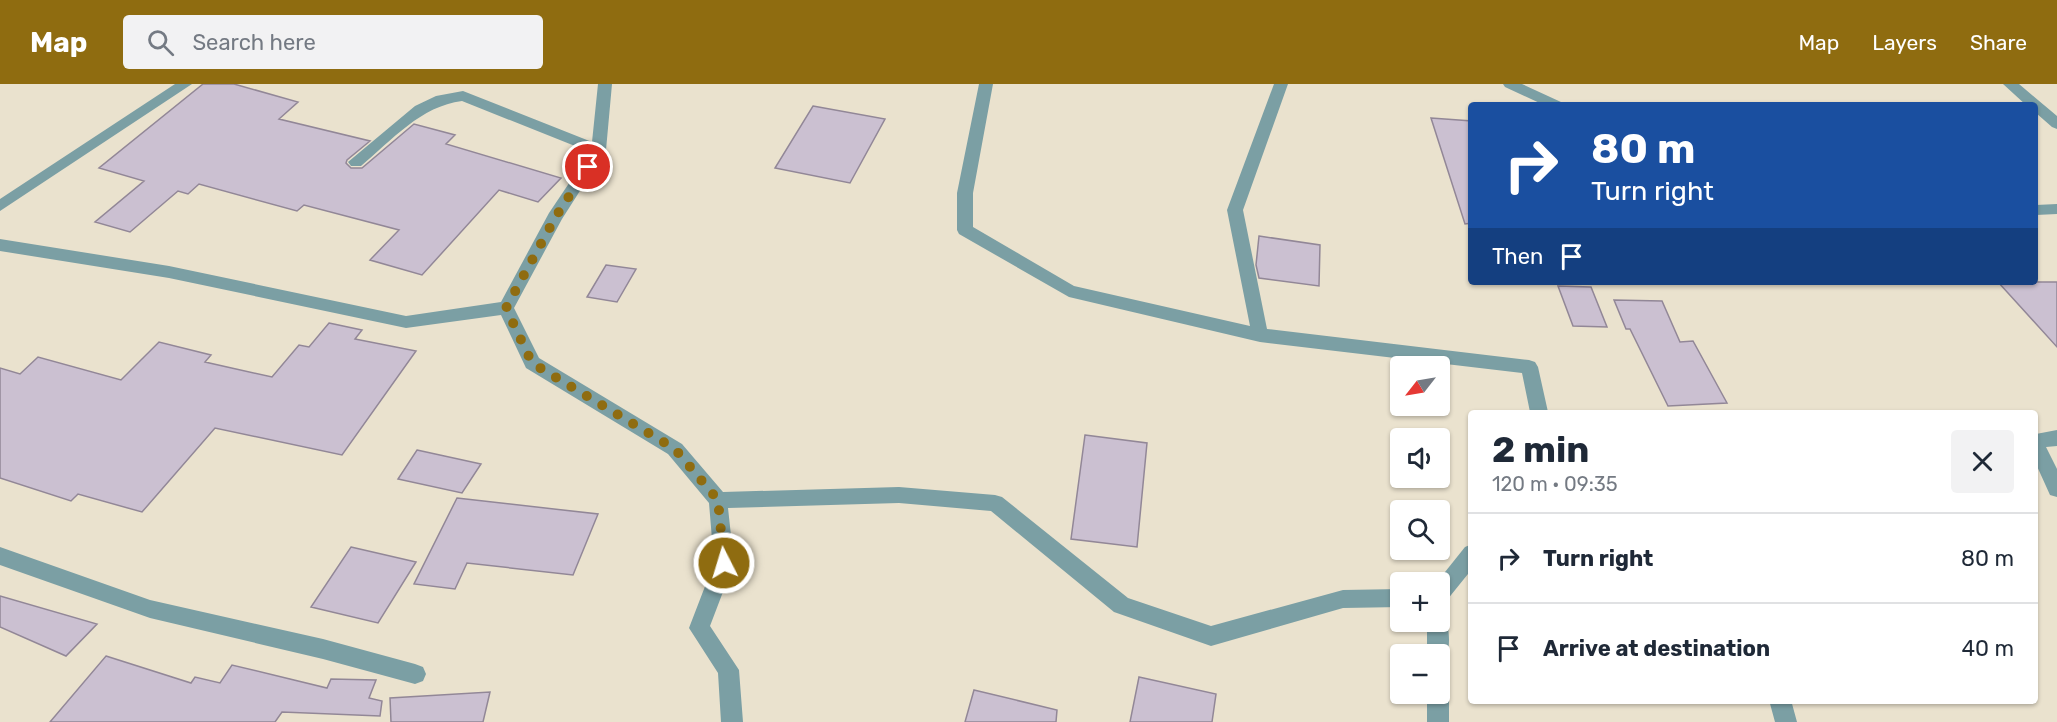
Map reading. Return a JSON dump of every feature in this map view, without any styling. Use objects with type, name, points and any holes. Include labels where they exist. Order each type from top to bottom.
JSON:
[{"type":"street","points":[[0,206],[184,84]]},
{"type":"street","points":[[506,308],[555,218],[599,150],[605,84]]},
{"type":"street","points":[[986,84],[965,193],[965,230],[1069,291],[1260,335],[1529,367],[1539,410]]},
{"type":"street","points":[[1260,335],[1235,210],[1281,84]]},
{"type":"street","points":[[2010,84],[2031,102]]},
{"type":"street","points":[[1517,85],[1550,102]]},
{"type":"street","points":[[356,162],[420,109],[441,99],[463,96],[599,150]]},
{"type":"street","points":[[2038,108],[2057,124]]},
{"type":"street","points":[[2038,210],[2057,209]]},
{"type":"street","points":[[0,245],[169,272],[406,322],[506,308]]},
{"type":"street","points":[[506,308],[532,363],[675,449],[718,500],[724,563],[699,628],[728,670],[732,722]]},
{"type":"street","points":[[2038,443],[2057,438]]},
{"type":"street","points":[[2038,447],[2057,489]]},
{"type":"street","points":[[718,500],[899,495],[995,503],[1121,605],[1211,636],[1343,599],[1390,598]]},
{"type":"street","points":[[0,556],[150,609],[323,649],[415,674]]},
{"type":"street","points":[[1450,581],[1468,558]]},
{"type":"street","points":[[1438,704],[1438,722]]},
{"type":"street","points":[[1781,704],[1786,722]]},
{"type":"building","points":[[203,84],[234,84],[298,102],[279,119],[370,141],[347,160],[346,163],[351,168],[362,168],[414,124],[455,135],[446,144],[561,178],[538,202],[499,190],[422,275],[370,260],[399,230],[304,205],[297,211],[199,184],[188,194],[178,191],[130,232],[95,222],[144,181],[99,168]]},
{"type":"building","points":[[813,106],[885,119],[850,183],[775,168]]},
{"type":"building","points":[[1431,118],[1468,121],[1468,224],[1465,224]]},
{"type":"building","points":[[1259,236],[1320,245],[1319,286],[1259,278],[1256,265]]},
{"type":"building","points":[[606,265],[636,269],[617,302],[587,297]]},
{"type":"building","points":[[2038,282],[2057,282],[2057,347],[2001,285],[2038,285]]},
{"type":"building","points":[[1558,286],[1591,287],[1607,327],[1573,326]]},
{"type":"building","points":[[1614,300],[1662,301],[1680,342],[1693,341],[1727,403],[1668,406],[1630,329],[1626,329]]},
{"type":"building","points":[[329,323],[362,330],[355,339],[416,351],[342,455],[215,428],[142,512],[78,494],[71,501],[0,478],[0,368],[20,374],[38,357],[121,380],[159,342],[211,355],[205,362],[272,377],[299,345],[309,347]]},
{"type":"building","points":[[1085,435],[1147,443],[1137,547],[1071,539]]},
{"type":"building","points":[[417,450],[481,464],[462,493],[398,479]]},
{"type":"building","points":[[457,498],[598,514],[573,575],[467,563],[455,589],[414,584]]},
{"type":"building","points":[[351,547],[416,562],[378,623],[311,607]]},
{"type":"building","points":[[0,596],[97,624],[66,656],[0,627]]},
{"type":"building","points":[[106,656],[191,683],[195,677],[220,683],[232,665],[327,688],[331,679],[376,680],[369,698],[382,701],[380,716],[282,712],[275,722],[50,722]]},
{"type":"building","points":[[1139,677],[1216,694],[1212,722],[1130,722]]},
{"type":"building","points":[[974,690],[1057,710],[1056,722],[965,722]]},
{"type":"building","points":[[490,692],[483,722],[391,722],[390,698]]},
{"type":"route","points":[[588,167],[555,218],[506,308],[532,363],[675,449],[718,500],[724,563]]}]
